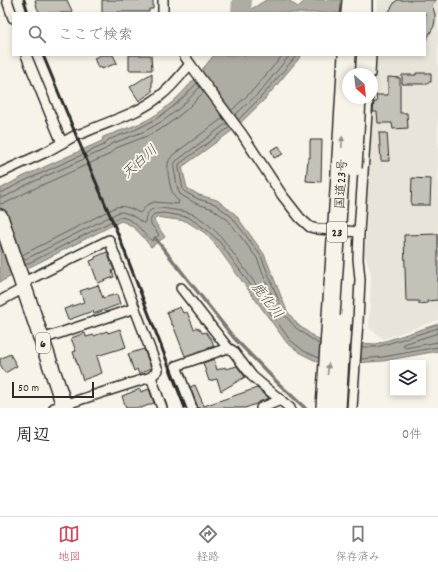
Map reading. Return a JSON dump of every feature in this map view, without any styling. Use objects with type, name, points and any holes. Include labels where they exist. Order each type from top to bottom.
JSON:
[{"type":"highway","points":[[350,12],[351,0]]},
{"type":"highway","points":[[362,12],[363,0]]},
{"type":"highway","name":"国道23号","points":[[325,408],[347,56]]},
{"type":"highway","points":[[359,68],[360,56]]},
{"type":"highway","name":"国道23号","points":[[337,408],[357,104]]},
{"type":"main road","name":"6","points":[[0,217],[42,339],[61,407]]},
{"type":"street","points":[[8,0],[12,14]]},
{"type":"street","points":[[163,0],[163,12]]},
{"type":"street","points":[[26,56],[62,143]]},
{"type":"street","points":[[185,56],[242,134],[282,195],[300,218],[310,227],[318,229],[359,232]]},
{"type":"street","points":[[370,68],[371,56]]},
{"type":"street","points":[[0,173],[76,135],[134,112],[151,103],[178,79],[190,64]]},
{"type":"street","points":[[352,408],[360,279],[358,259],[359,232],[368,104]]},
{"type":"street","points":[[0,301],[22,283],[109,240],[158,370],[151,376],[61,407]]},
{"type":"street","points":[[181,288],[252,376],[290,408]]},
{"type":"street","points":[[42,339],[135,308]]},
{"type":"street","points":[[192,408],[176,366],[228,348]]},
{"type":"street","points":[[151,376],[162,408]]},
{"type":"street","points":[[261,408],[281,400]]},
{"type":"shaded area","points":[[378,0],[438,0],[438,320],[384,339],[369,328],[371,273],[365,255],[373,104],[378,104],[378,68],[374,68],[375,56],[426,56],[426,12],[377,12]]},
{"type":"water","points":[[266,0],[291,0],[290,2],[298,7],[306,0],[356,0],[343,12],[247,12]]},
{"type":"water","points":[[213,56],[301,56],[265,99],[233,130],[182,167],[187,188],[199,195],[217,200],[235,214],[264,254],[287,311],[298,325],[320,341],[376,344],[438,324],[438,351],[383,361],[324,365],[302,354],[287,343],[215,244],[205,233],[186,221],[156,217],[154,221],[165,237],[151,247],[134,228],[121,221],[0,282],[0,189],[22,177],[102,141],[103,137],[141,123],[152,117],[163,110],[181,94]]},
{"type":"building","points":[[35,0],[67,0],[73,12],[39,12]]},
{"type":"building","points":[[102,0],[153,0],[153,9],[149,9],[149,12],[102,12]]},
{"type":"building","points":[[397,0],[436,0],[432,5],[435,14],[434,26],[426,40],[426,12],[389,12]]},
{"type":"building","points":[[99,56],[114,56],[117,63],[102,69],[101,67],[98,68],[94,58]]},
{"type":"building","points":[[129,56],[151,56],[152,70],[129,70]]},
{"type":"building","points":[[152,73],[152,92],[139,101],[130,87]]},
{"type":"building","points":[[416,73],[431,73],[431,82],[428,82],[428,84],[402,84],[402,75],[416,75]]},
{"type":"building","points":[[388,77],[400,78],[400,113],[407,113],[408,128],[393,129],[392,123],[378,123],[377,112],[373,112],[374,104],[378,104],[378,95],[388,95]]},
{"type":"building","points":[[379,133],[387,133],[389,161],[381,161]]},
{"type":"building","points":[[310,140],[322,140],[321,182],[306,181],[308,158],[310,158]]},
{"type":"building","points":[[279,146],[283,154],[274,158],[271,150]]},
{"type":"building","points":[[412,178],[431,179],[430,205],[411,205]]},
{"type":"building","points":[[438,234],[438,300],[427,301],[428,303],[419,304],[419,301],[406,301],[404,235]]},
{"type":"building","points":[[107,252],[114,270],[112,271],[114,277],[98,283],[90,261]]},
{"type":"building","points":[[98,285],[103,298],[117,294],[120,304],[94,314],[93,311],[68,320],[64,309],[84,302],[80,291]]},
{"type":"building","points":[[180,307],[183,313],[187,312],[194,329],[197,327],[202,333],[206,332],[211,338],[214,346],[185,356],[167,312]]},
{"type":"building","points":[[120,329],[126,347],[97,356],[102,373],[83,380],[73,352],[76,351],[71,338],[85,333],[86,337]]},
{"type":"building","points":[[144,349],[151,368],[139,374],[137,369],[134,371],[128,354]]},
{"type":"building","points":[[10,354],[17,366],[5,373],[0,364],[0,359]]},
{"type":"building","points":[[214,359],[217,370],[225,367],[226,369],[237,366],[245,377],[221,391],[217,379],[209,381],[203,363]]},
{"type":"building","points":[[195,385],[204,406],[257,388],[269,398],[245,408],[198,408],[190,387]]},
{"type":"building","points":[[140,389],[141,392],[149,389],[154,403],[141,408],[126,408],[122,396]]},
{"type":"waterway","points":[[241,12],[242,0]]},
{"type":"waterway","points":[[155,238],[234,338],[305,408]]},
{"type":"railway","points":[[24,0],[28,12]]},
{"type":"railway","points":[[43,56],[118,234],[185,408]]},
{"type":"water label","name":"天白川","points":[[139,161]]},
{"type":"water label","name":"鹿化川","points":[[268,300]]}]
